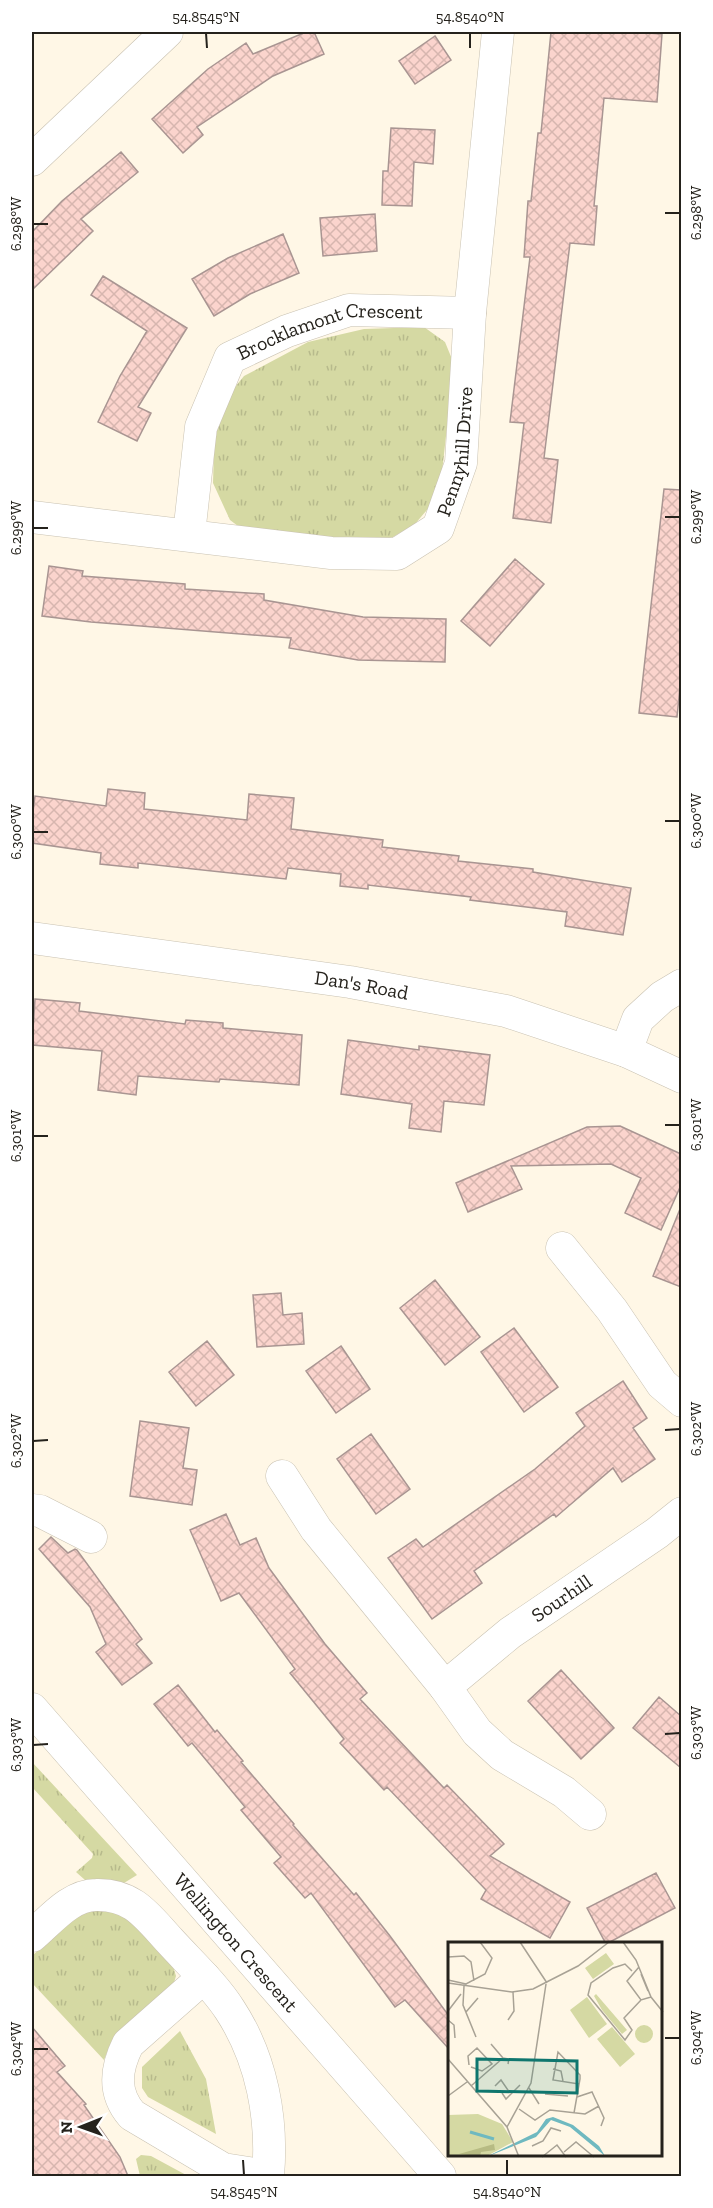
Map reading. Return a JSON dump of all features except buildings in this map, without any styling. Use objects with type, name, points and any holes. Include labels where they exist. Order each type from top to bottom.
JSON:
[{"type":"street","points":[[32,160],[167,32]]},
{"type":"street","name":"Pennyhill Drive","points":[[32,517],[189,534],[331,553],[397,554],[438,528],[461,463],[470,314],[498,32]]},
{"type":"street","name":"Brocklamont Crescent","points":[[189,534],[201,427],[231,358],[287,331],[349,310],[470,314]]},
{"type":"street","name":"Dan's Road","points":[[32,938],[351,982],[507,1011],[626,1051],[681,1077]]},
{"type":"street","points":[[626,1051],[638,1019],[662,997],[681,985]]},
{"type":"street","points":[[562,1248],[612,1310],[662,1384],[681,1401]]},
{"type":"street","points":[[282,1476],[316,1529],[445,1687],[477,1732],[502,1755],[564,1792],[590,1814]]},
{"type":"street","points":[[32,1510],[40,1511],[91,1537]]},
{"type":"street","name":"Sourhill","points":[[445,1687],[510,1633],[657,1533],[681,1513]]},
{"type":"street","name":"Wellington Crescent","points":[[32,1709],[440,2176]]},
{"type":"street","points":[[32,1936],[72,1902],[94,1895],[122,1899],[137,1905],[204,1977],[230,2010],[245,2038],[259,2073],[267,2110],[270,2150],[267,2176],[223,2169],[132,2115],[124,2107],[117,2090],[120,2059],[128,2044],[204,1977]]},
{"type":"green space","points":[[424,327],[445,342],[454,364],[441,481],[432,504],[415,524],[393,537],[371,543],[242,529],[230,520],[213,483],[214,449],[219,419],[231,392],[244,376],[308,342],[364,329]]},
{"type":"green space","points":[[32,1762],[137,1875],[124,1883],[85,1880],[76,1872],[92,1858],[93,1854],[32,1787]]},
{"type":"green space","points":[[90,1910],[103,1910],[128,1916],[173,1966],[176,1976],[173,1986],[112,2040],[104,2060],[32,1983],[32,1956],[74,1917]]},
{"type":"green space","points":[[180,2031],[206,2079],[216,2134],[148,2097],[142,2088],[142,2067]]},
{"type":"green space","points":[[141,2155],[151,2156],[188,2176],[140,2176],[136,2159]]}]
